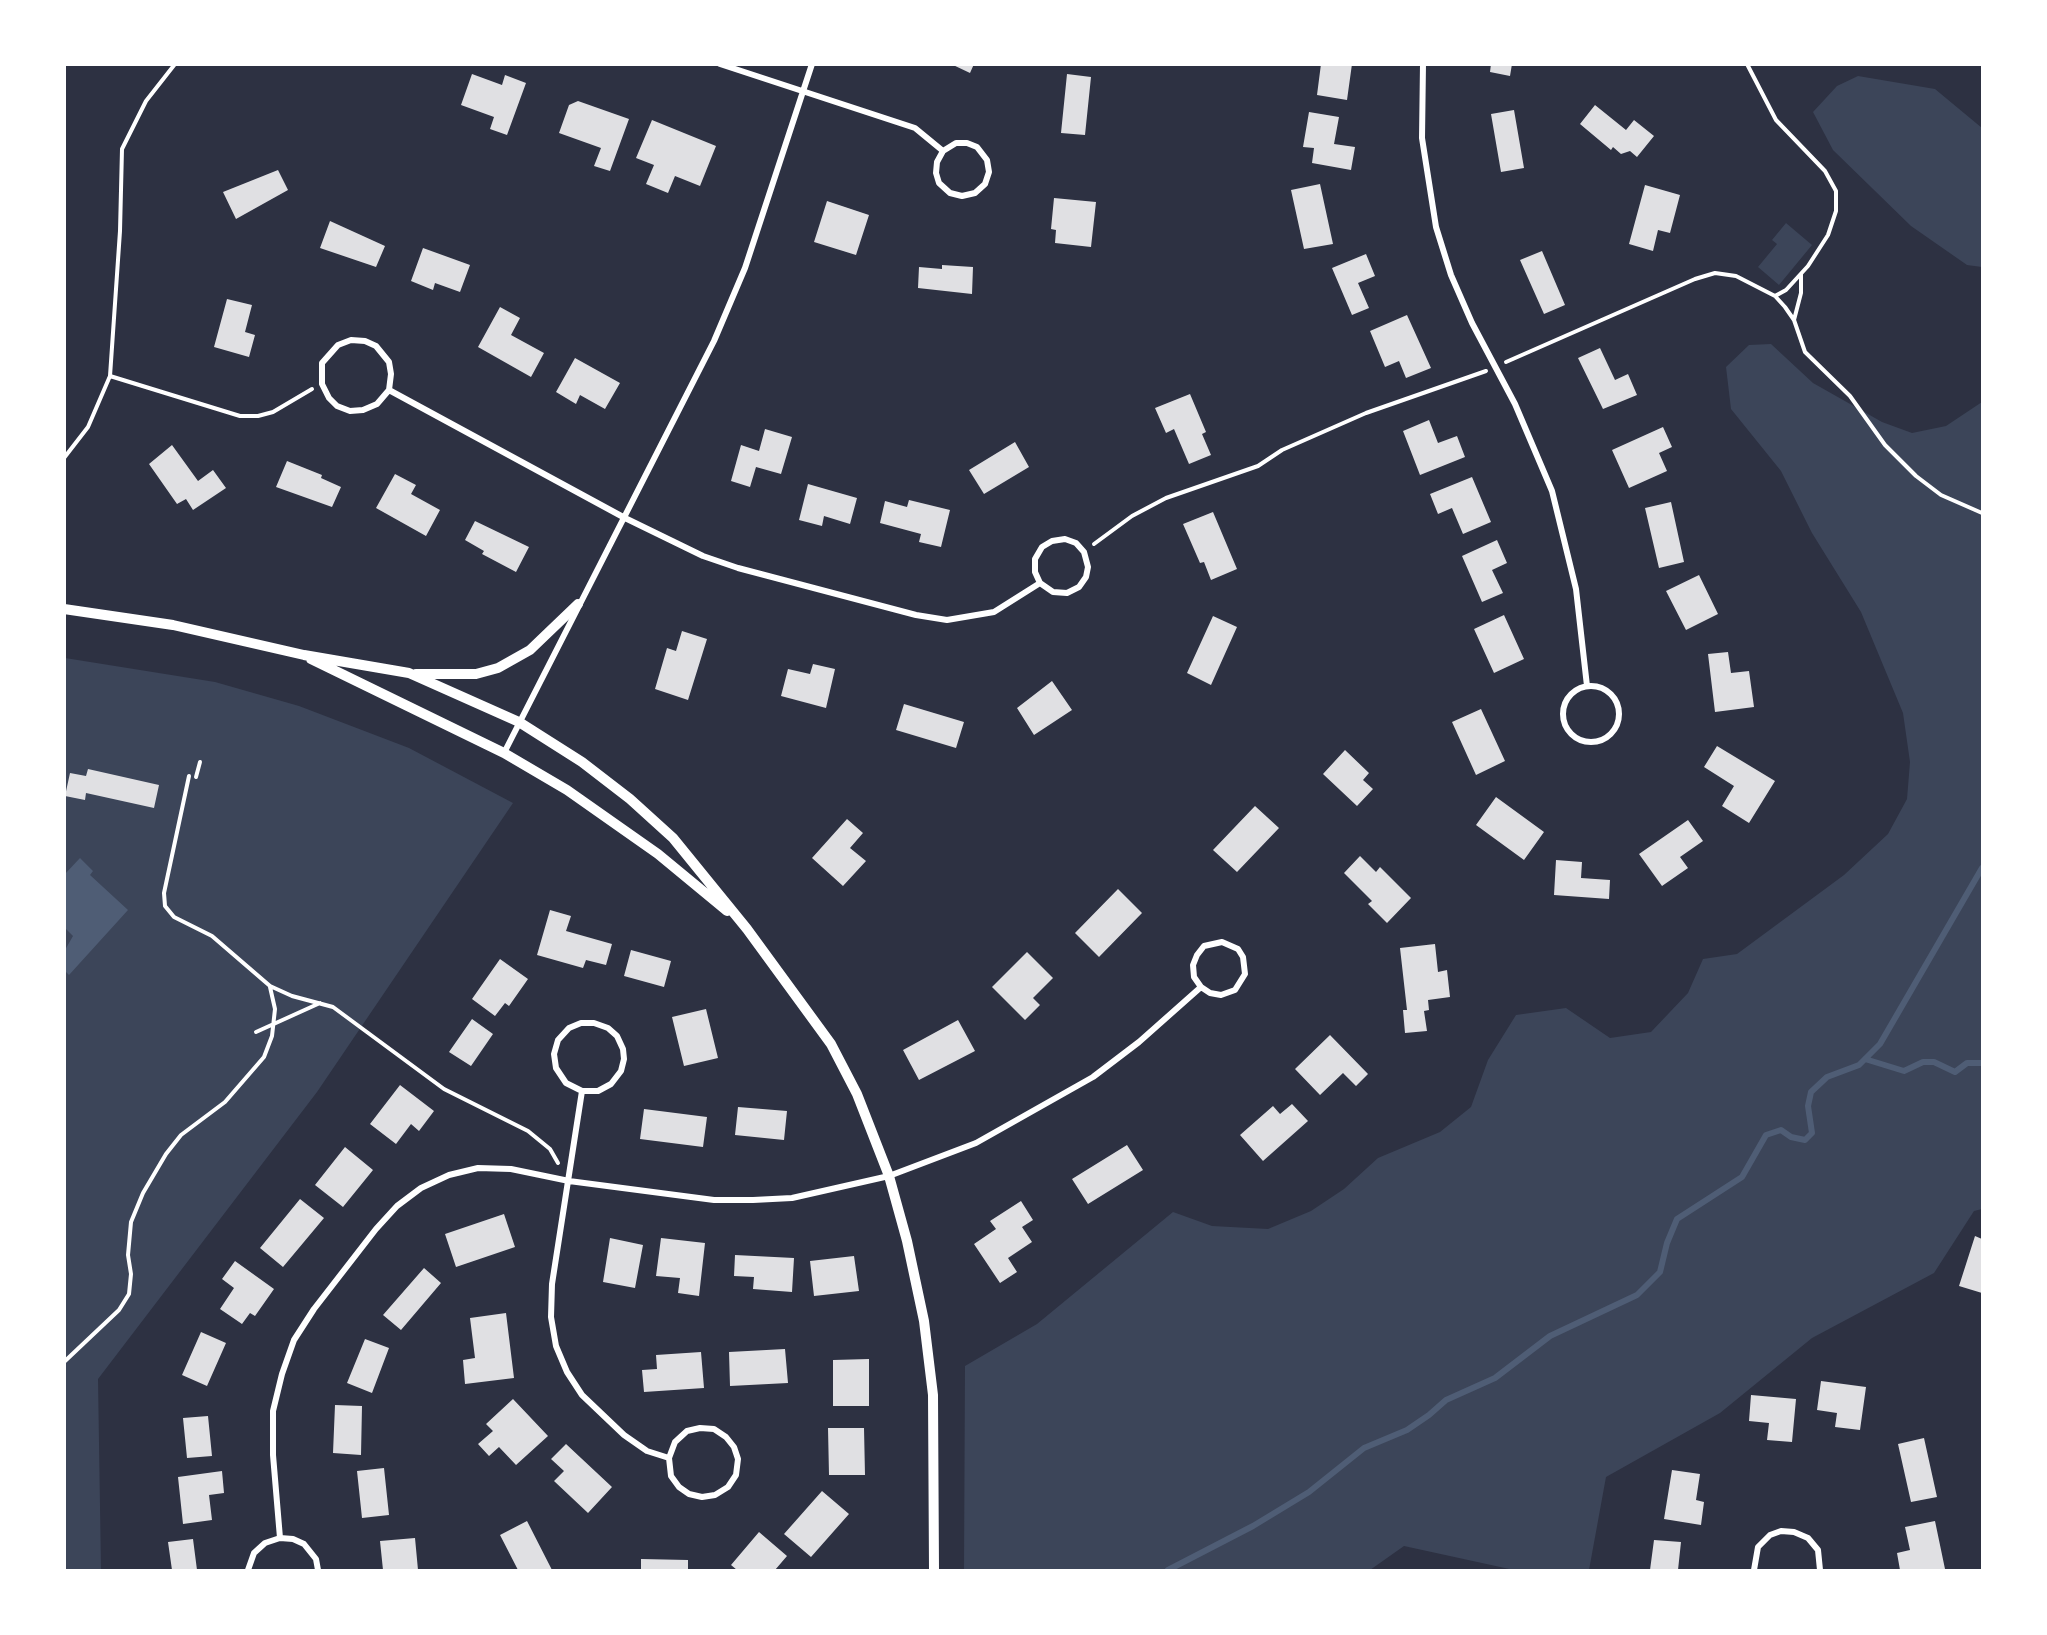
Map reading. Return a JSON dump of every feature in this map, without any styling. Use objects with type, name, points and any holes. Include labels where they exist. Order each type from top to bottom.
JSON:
[{"type":"street","points":[[720,64],[802,93],[915,128],[943,151]]},
{"type":"street","points":[[504,753],[578,604],[701,369],[745,268],[812,64]]},
{"type":"street","points":[[1423,64],[1422,138],[1436,227],[1453,279],[1472,323],[1522,419],[1552,491],[1576,589],[1587,686]]},
{"type":"street","points":[[956,143],[967,143],[978,147],[987,160],[989,172],[985,184],[975,193],[962,196],[950,193],[939,183],[936,173],[937,162],[943,151],[956,143]]},
{"type":"street","points":[[351,340],[364,341],[376,346],[389,362],[392,374],[389,390],[377,404],[363,410],[350,411],[338,406],[328,398],[322,384],[322,363],[338,345],[351,340]]},
{"type":"street","points":[[389,390],[625,518],[714,560],[916,615],[947,620],[994,612],[1040,583]]},
{"type":"street","points":[[1065,539],[1076,543],[1084,552],[1088,567],[1086,577],[1079,587],[1067,593],[1053,592],[1040,583],[1035,572],[1035,559],[1042,548],[1052,541],[1065,539]]},
{"type":"street","points":[[409,674],[476,674],[498,668],[530,650],[578,604]]},
{"type":"street","points":[[64,609],[173,625],[304,655],[409,674],[519,722],[582,762],[673,838],[800,998],[831,1044],[862,1105],[889,1176],[907,1241],[927,1342],[933,1395],[934,1570]]},
{"type":"street","points":[[304,655],[504,753],[613,821],[700,888],[747,929]]},
{"type":"street","points":[[1587,686],[1603,689],[1615,698],[1620,712],[1618,724],[1612,734],[1598,742],[1583,742],[1570,734],[1563,719],[1563,709],[1568,698],[1576,690],[1587,686]]},
{"type":"street","points":[[1222,942],[1238,949],[1243,957],[1245,974],[1235,990],[1221,994],[1210,993],[1201,987],[1194,977],[1193,965],[1204,946],[1222,942]]},
{"type":"street","points":[[280,1538],[273,1455],[273,1412],[282,1374],[294,1340],[314,1309],[376,1229],[397,1206],[421,1188],[449,1175],[478,1168],[511,1169],[569,1181],[714,1200],[753,1200],[792,1198],[889,1176],[976,1143],[1093,1077],[1139,1042],[1201,987]]},
{"type":"street","points":[[581,1023],[594,1023],[609,1028],[617,1036],[623,1048],[624,1059],[621,1071],[611,1084],[598,1091],[582,1091],[566,1083],[556,1068],[554,1054],[558,1040],[569,1028],[581,1023]]},
{"type":"street","points":[[582,1091],[552,1284],[551,1317],[556,1346],[567,1372],[582,1395],[601,1417],[647,1451],[669,1458]]},
{"type":"street","points":[[700,1428],[714,1429],[726,1437],[734,1447],[738,1458],[736,1475],[728,1487],[715,1495],[702,1497],[689,1494],[679,1487],[671,1476],[669,1458],[675,1442],[687,1431],[700,1428]]},
{"type":"street","points":[[1754,1570],[1758,1547],[1770,1536],[1780,1531],[1794,1532],[1808,1538],[1818,1550],[1820,1570]]},
{"type":"street","points":[[248,1570],[254,1553],[265,1543],[280,1538],[292,1539],[304,1544],[316,1559],[318,1570]]},
{"type":"path","points":[[64,458],[88,427],[110,376],[120,231],[122,149],[146,101],[175,64]]},
{"type":"path","points":[[1747,64],[1776,120],[1825,171],[1836,191],[1836,211],[1828,235],[1801,273],[1786,290],[1775,296]]},
{"type":"path","points":[[1084,552],[1132,516],[1166,498],[1258,466],[1282,450],[1346,421],[1495,368],[1615,313],[1715,273],[1736,276],[1775,296],[1794,320],[1805,352],[1850,396],[1885,445],[1916,476],[1941,495],[1983,513]]},
{"type":"path","points":[[1794,320],[1801,293],[1801,273]]},
{"type":"path","points":[[110,376],[240,416],[258,416],[273,412],[322,384]]},
{"type":"path","points":[[196,777],[200,762]]},
{"type":"path","points":[[189,776],[164,893],[165,906],[174,917],[212,936],[270,986],[292,996],[320,1003],[352,1019],[444,1089],[528,1131],[550,1149],[569,1181]]},
{"type":"path","points":[[64,1362],[119,1310],[129,1294],[131,1274],[128,1255],[131,1222],[143,1193],[166,1154],[181,1135],[225,1102],[264,1057],[274,1022],[275,1009],[270,986]]},
{"type":"path","points":[[256,1032],[320,1003]]},
{"type":"shaded area","points":[[1858,76],[1935,89],[1982,128],[1982,267],[1967,265],[1911,226],[1833,150],[1813,112],[1837,86]]},
{"type":"shaded area","points":[[1786,223],[1812,245],[1779,285],[1758,267],[1777,244],[1772,240]]},
{"type":"shaded area","points":[[1771,344],[1813,383],[1882,422],[1912,433],[1946,426],[1982,402],[1982,1209],[1974,1211],[1934,1273],[1812,1338],[1720,1413],[1606,1477],[1589,1570],[1514,1570],[1404,1546],[1370,1570],[964,1570],[965,1366],[1037,1324],[1173,1212],[1212,1226],[1268,1229],[1311,1211],[1344,1189],[1378,1158],[1440,1132],[1471,1107],[1488,1060],[1516,1015],[1566,1008],[1610,1038],[1651,1032],[1688,993],[1703,959],[1737,954],[1844,875],[1888,834],[1907,799],[1910,762],[1903,713],[1861,612],[1812,533],[1781,471],[1731,409],[1726,367],[1749,345]]},
{"type":"shaded area","points":[[65,658],[215,682],[299,706],[409,748],[513,803],[317,1092],[98,1379],[101,1570],[65,1570]]},
{"type":"shaded area","points":[[80,858],[93,871],[90,875],[128,910],[69,975],[65,971],[65,950],[73,936],[65,928],[65,874]]},
{"type":"building","points":[[951,64],[974,64],[970,73]]},
{"type":"building","points":[[1321,64],[1352,64],[1347,100],[1317,95]]},
{"type":"building","points":[[1491,64],[1512,64],[1510,76],[1490,72]]},
{"type":"building","points":[[472,74],[502,85],[505,75],[526,83],[507,135],[490,129],[494,117],[461,105]]},
{"type":"building","points":[[1067,74],[1091,77],[1085,135],[1061,133]]},
{"type":"building","points":[[578,101],[629,119],[610,171],[594,166],[601,148],[559,133],[569,105]]},
{"type":"building","points":[[1595,105],[1626,130],[1634,120],[1654,136],[1637,157],[1630,151],[1621,154],[1613,147],[1611,150],[1580,124]]},
{"type":"building","points":[[1514,110],[1524,168],[1501,172],[1491,114]]},
{"type":"building","points":[[1309,112],[1339,117],[1334,144],[1355,147],[1351,170],[1312,163],[1314,148],[1303,147]]},
{"type":"building","points":[[652,120],[716,146],[700,186],[675,176],[668,193],[646,184],[654,165],[636,158]]},
{"type":"building","points":[[278,170],[288,190],[236,219],[223,192]]},
{"type":"building","points":[[1320,184],[1333,244],[1304,249],[1291,190]]},
{"type":"building","points":[[1645,185],[1680,195],[1670,233],[1658,230],[1653,251],[1629,244]]},
{"type":"building","points":[[1054,198],[1096,202],[1091,247],[1055,243],[1056,230],[1051,229]]},
{"type":"building","points":[[827,201],[869,215],[856,255],[814,242]]},
{"type":"building","points":[[330,221],[385,246],[376,267],[320,248]]},
{"type":"building","points":[[423,248],[470,265],[460,292],[435,283],[433,290],[411,281]]},
{"type":"building","points":[[1542,251],[1565,305],[1544,314],[1520,260]]},
{"type":"building","points":[[1366,254],[1375,276],[1358,283],[1369,308],[1352,315],[1332,268]]},
{"type":"building","points":[[942,265],[973,267],[972,294],[918,288],[919,267],[942,269]]},
{"type":"building","points":[[227,299],[252,305],[245,332],[255,335],[249,357],[214,347]]},
{"type":"building","points":[[500,307],[520,318],[511,335],[544,353],[531,377],[478,347]]},
{"type":"building","points":[[1407,315],[1431,368],[1406,378],[1399,361],[1385,367],[1370,331]]},
{"type":"building","points":[[1600,348],[1615,380],[1628,374],[1637,395],[1603,409],[1578,358]]},
{"type":"building","points":[[575,358],[620,383],[605,409],[580,395],[576,404],[556,392]]},
{"type":"building","points":[[1190,394],[1206,432],[1202,434],[1211,455],[1189,464],[1174,429],[1166,433],[1155,408]]},
{"type":"building","points":[[1429,420],[1438,443],[1457,436],[1465,457],[1420,475],[1403,431]]},
{"type":"building","points":[[1663,427],[1672,447],[1659,453],[1667,471],[1629,488],[1612,450]]},
{"type":"building","points":[[765,429],[792,437],[781,474],[756,467],[750,487],[731,481],[741,445],[759,451]]},
{"type":"building","points":[[1015,442],[1029,467],[984,494],[969,470]]},
{"type":"building","points":[[172,445],[198,481],[213,470],[226,488],[193,510],[186,499],[177,504],[149,464]]},
{"type":"building","points":[[287,461],[322,475],[321,478],[341,487],[332,507],[276,487]]},
{"type":"building","points":[[395,474],[416,485],[411,494],[440,510],[426,536],[376,508]]},
{"type":"building","points":[[1472,477],[1491,522],[1463,534],[1452,508],[1438,514],[1430,494]]},
{"type":"building","points":[[808,484],[857,498],[850,524],[824,516],[822,526],[799,520]]},
{"type":"building","points":[[909,500],[950,510],[941,547],[919,542],[921,534],[880,523],[885,501],[907,507]]},
{"type":"building","points":[[1671,502],[1684,562],[1659,568],[1645,508]]},
{"type":"building","points":[[1213,512],[1237,569],[1211,580],[1204,562],[1200,563],[1183,524]]},
{"type":"building","points":[[475,521],[529,547],[516,572],[482,554],[484,551],[465,540]]},
{"type":"building","points":[[1497,540],[1507,563],[1492,570],[1503,593],[1482,602],[1462,556]]},
{"type":"building","points":[[1699,575],[1718,614],[1686,630],[1666,591]]},
{"type":"building","points":[[1504,615],[1524,659],[1494,673],[1474,629]]},
{"type":"building","points":[[1213,616],[1237,627],[1211,685],[1187,673]]},
{"type":"building","points":[[682,631],[707,639],[688,700],[655,689],[667,648],[676,651]]},
{"type":"building","points":[[1728,652],[1731,673],[1749,671],[1754,707],[1715,712],[1708,654]]},
{"type":"building","points":[[813,664],[835,669],[826,708],[781,696],[788,669],[810,674]]},
{"type":"building","points":[[1052,681],[1072,710],[1034,735],[1017,708]]},
{"type":"building","points":[[904,704],[964,722],[956,748],[896,730]]},
{"type":"building","points":[[1481,709],[1505,761],[1476,775],[1452,722]]},
{"type":"building","points":[[1717,746],[1775,781],[1749,823],[1722,806],[1734,786],[1704,767]]},
{"type":"building","points":[[1345,750],[1369,773],[1363,780],[1373,789],[1357,806],[1323,774]]},
{"type":"building","points":[[88,769],[159,785],[154,808],[86,793],[85,800],[65,796],[70,773],[86,776]]},
{"type":"building","points":[[1496,797],[1544,832],[1524,860],[1476,825]]},
{"type":"building","points":[[1255,806],[1279,828],[1237,872],[1213,850]]},
{"type":"building","points":[[847,819],[863,833],[850,848],[866,861],[843,886],[812,858]]},
{"type":"building","points":[[1688,820],[1703,841],[1680,857],[1688,868],[1662,886],[1639,854]]},
{"type":"building","points":[[1360,856],[1376,872],[1380,867],[1411,898],[1387,923],[1368,904],[1372,901],[1344,873]]},
{"type":"building","points":[[1556,860],[1582,862],[1581,878],[1610,880],[1609,899],[1554,895]]},
{"type":"building","points":[[1118,889],[1142,913],[1099,957],[1075,933]]},
{"type":"building","points":[[550,910],[571,916],[566,931],[612,944],[606,965],[586,960],[583,968],[537,955]]},
{"type":"building","points":[[1435,944],[1438,972],[1447,970],[1450,997],[1428,1000],[1429,1010],[1424,1011],[1427,1031],[1405,1033],[1403,1010],[1407,1010],[1400,948]]},
{"type":"building","points":[[631,950],[671,961],[664,987],[624,976]]},
{"type":"building","points":[[1027,952],[1053,978],[1033,998],[1040,1005],[1025,1020],[992,987]]},
{"type":"building","points":[[500,959],[528,979],[509,1006],[505,1003],[495,1016],[472,999]]},
{"type":"building","points":[[706,1009],[718,1058],[684,1066],[672,1017]]},
{"type":"building","points":[[472,1019],[493,1034],[471,1066],[449,1052]]},
{"type":"building","points":[[958,1020],[975,1051],[919,1080],[903,1050]]},
{"type":"building","points":[[1330,1035],[1368,1074],[1356,1086],[1343,1073],[1320,1095],[1295,1069]]},
{"type":"building","points":[[400,1085],[434,1111],[419,1131],[411,1124],[396,1144],[370,1124]]},
{"type":"building","points":[[1292,1104],[1308,1121],[1263,1161],[1240,1135],[1273,1106],[1280,1114]]},
{"type":"building","points":[[738,1107],[787,1111],[784,1140],[735,1135]]},
{"type":"building","points":[[644,1109],[707,1117],[703,1147],[640,1139]]},
{"type":"building","points":[[1127,1145],[1143,1170],[1088,1204],[1072,1179]]},
{"type":"building","points":[[345,1147],[373,1170],[343,1207],[315,1185]]},
{"type":"building","points":[[300,1199],[324,1218],[283,1267],[260,1248]]},
{"type":"building","points":[[1021,1201],[1033,1220],[1022,1227],[1032,1242],[1008,1258],[1017,1272],[1000,1283],[974,1244],[996,1229],[990,1221]]},
{"type":"building","points":[[504,1214],[515,1247],[456,1267],[445,1234]]},
{"type":"building","points":[[1975,1236],[1982,1239],[1982,1293],[1959,1286]]},
{"type":"building","points":[[610,1238],[643,1245],[635,1288],[603,1282]]},
{"type":"building","points":[[661,1238],[705,1243],[699,1296],[678,1293],[680,1278],[656,1276]]},
{"type":"building","points":[[735,1255],[794,1258],[792,1292],[753,1289],[754,1277],[734,1276]]},
{"type":"building","points":[[854,1256],[859,1291],[814,1296],[810,1261]]},
{"type":"building","points":[[235,1261],[274,1289],[255,1316],[250,1313],[242,1324],[220,1309],[234,1288],[222,1279]]},
{"type":"building","points":[[424,1268],[441,1283],[401,1330],[383,1315]]},
{"type":"building","points":[[506,1313],[514,1378],[465,1384],[463,1360],[475,1358],[470,1318]]},
{"type":"building","points":[[201,1332],[226,1343],[207,1386],[182,1375]]},
{"type":"building","points":[[365,1339],[389,1348],[372,1393],[347,1383]]},
{"type":"building","points":[[785,1349],[788,1383],[730,1386],[729,1352]]},
{"type":"building","points":[[701,1352],[704,1388],[644,1392],[642,1370],[657,1369],[656,1355]]},
{"type":"building","points":[[869,1359],[869,1406],[833,1406],[833,1360]]},
{"type":"building","points":[[1821,1381],[1866,1387],[1860,1430],[1835,1427],[1837,1413],[1817,1410]]},
{"type":"building","points":[[1751,1395],[1796,1399],[1792,1442],[1767,1440],[1769,1423],[1749,1421]]},
{"type":"building","points":[[513,1399],[548,1436],[516,1465],[499,1447],[489,1456],[478,1444],[493,1431],[486,1424]]},
{"type":"building","points":[[335,1405],[362,1406],[361,1455],[333,1453]]},
{"type":"building","points":[[208,1416],[212,1456],[187,1458],[183,1418]]},
{"type":"building","points":[[828,1428],[864,1428],[865,1475],[829,1475]]},
{"type":"building","points":[[1924,1438],[1937,1497],[1911,1502],[1898,1444]]},
{"type":"building","points":[[566,1444],[612,1487],[588,1513],[554,1481],[564,1471],[551,1459]]},
{"type":"building","points":[[384,1468],[389,1515],[362,1518],[357,1471]]},
{"type":"building","points":[[1672,1470],[1700,1474],[1696,1500],[1704,1502],[1701,1525],[1664,1519]]},
{"type":"building","points":[[222,1471],[224,1493],[209,1495],[212,1520],[183,1524],[178,1477]]},
{"type":"building","points":[[822,1491],[849,1514],[811,1557],[784,1534]]},
{"type":"building","points":[[527,1521],[552,1570],[518,1570],[500,1535]]},
{"type":"building","points":[[1935,1521],[1945,1569],[1900,1570],[1897,1553],[1910,1550],[1905,1527]]},
{"type":"building","points":[[759,1532],[787,1556],[775,1570],[737,1570],[731,1565]]},
{"type":"building","points":[[415,1538],[418,1570],[383,1570],[380,1541]]},
{"type":"building","points":[[193,1539],[197,1570],[172,1570],[168,1542]]},
{"type":"building","points":[[1654,1540],[1681,1542],[1678,1570],[1650,1570]]},
{"type":"building","points":[[641,1559],[688,1560],[688,1570],[641,1570]]},
{"type":"waterway","points":[[1168,1570],[1253,1526],[1309,1492],[1364,1448],[1407,1430],[1446,1400],[1495,1378],[1550,1336],[1637,1295],[1660,1272],[1667,1243],[1677,1219],[1742,1177],[1766,1135],[1781,1130],[1791,1137],[1805,1140],[1812,1133],[1808,1106],[1811,1092],[1827,1077],[1859,1065],[1880,1044],[1982,868]]},
{"type":"waterway","points":[[1865,1059],[1904,1071],[1923,1062],[1934,1062],[1955,1072],[1967,1063],[1982,1063]]}]
